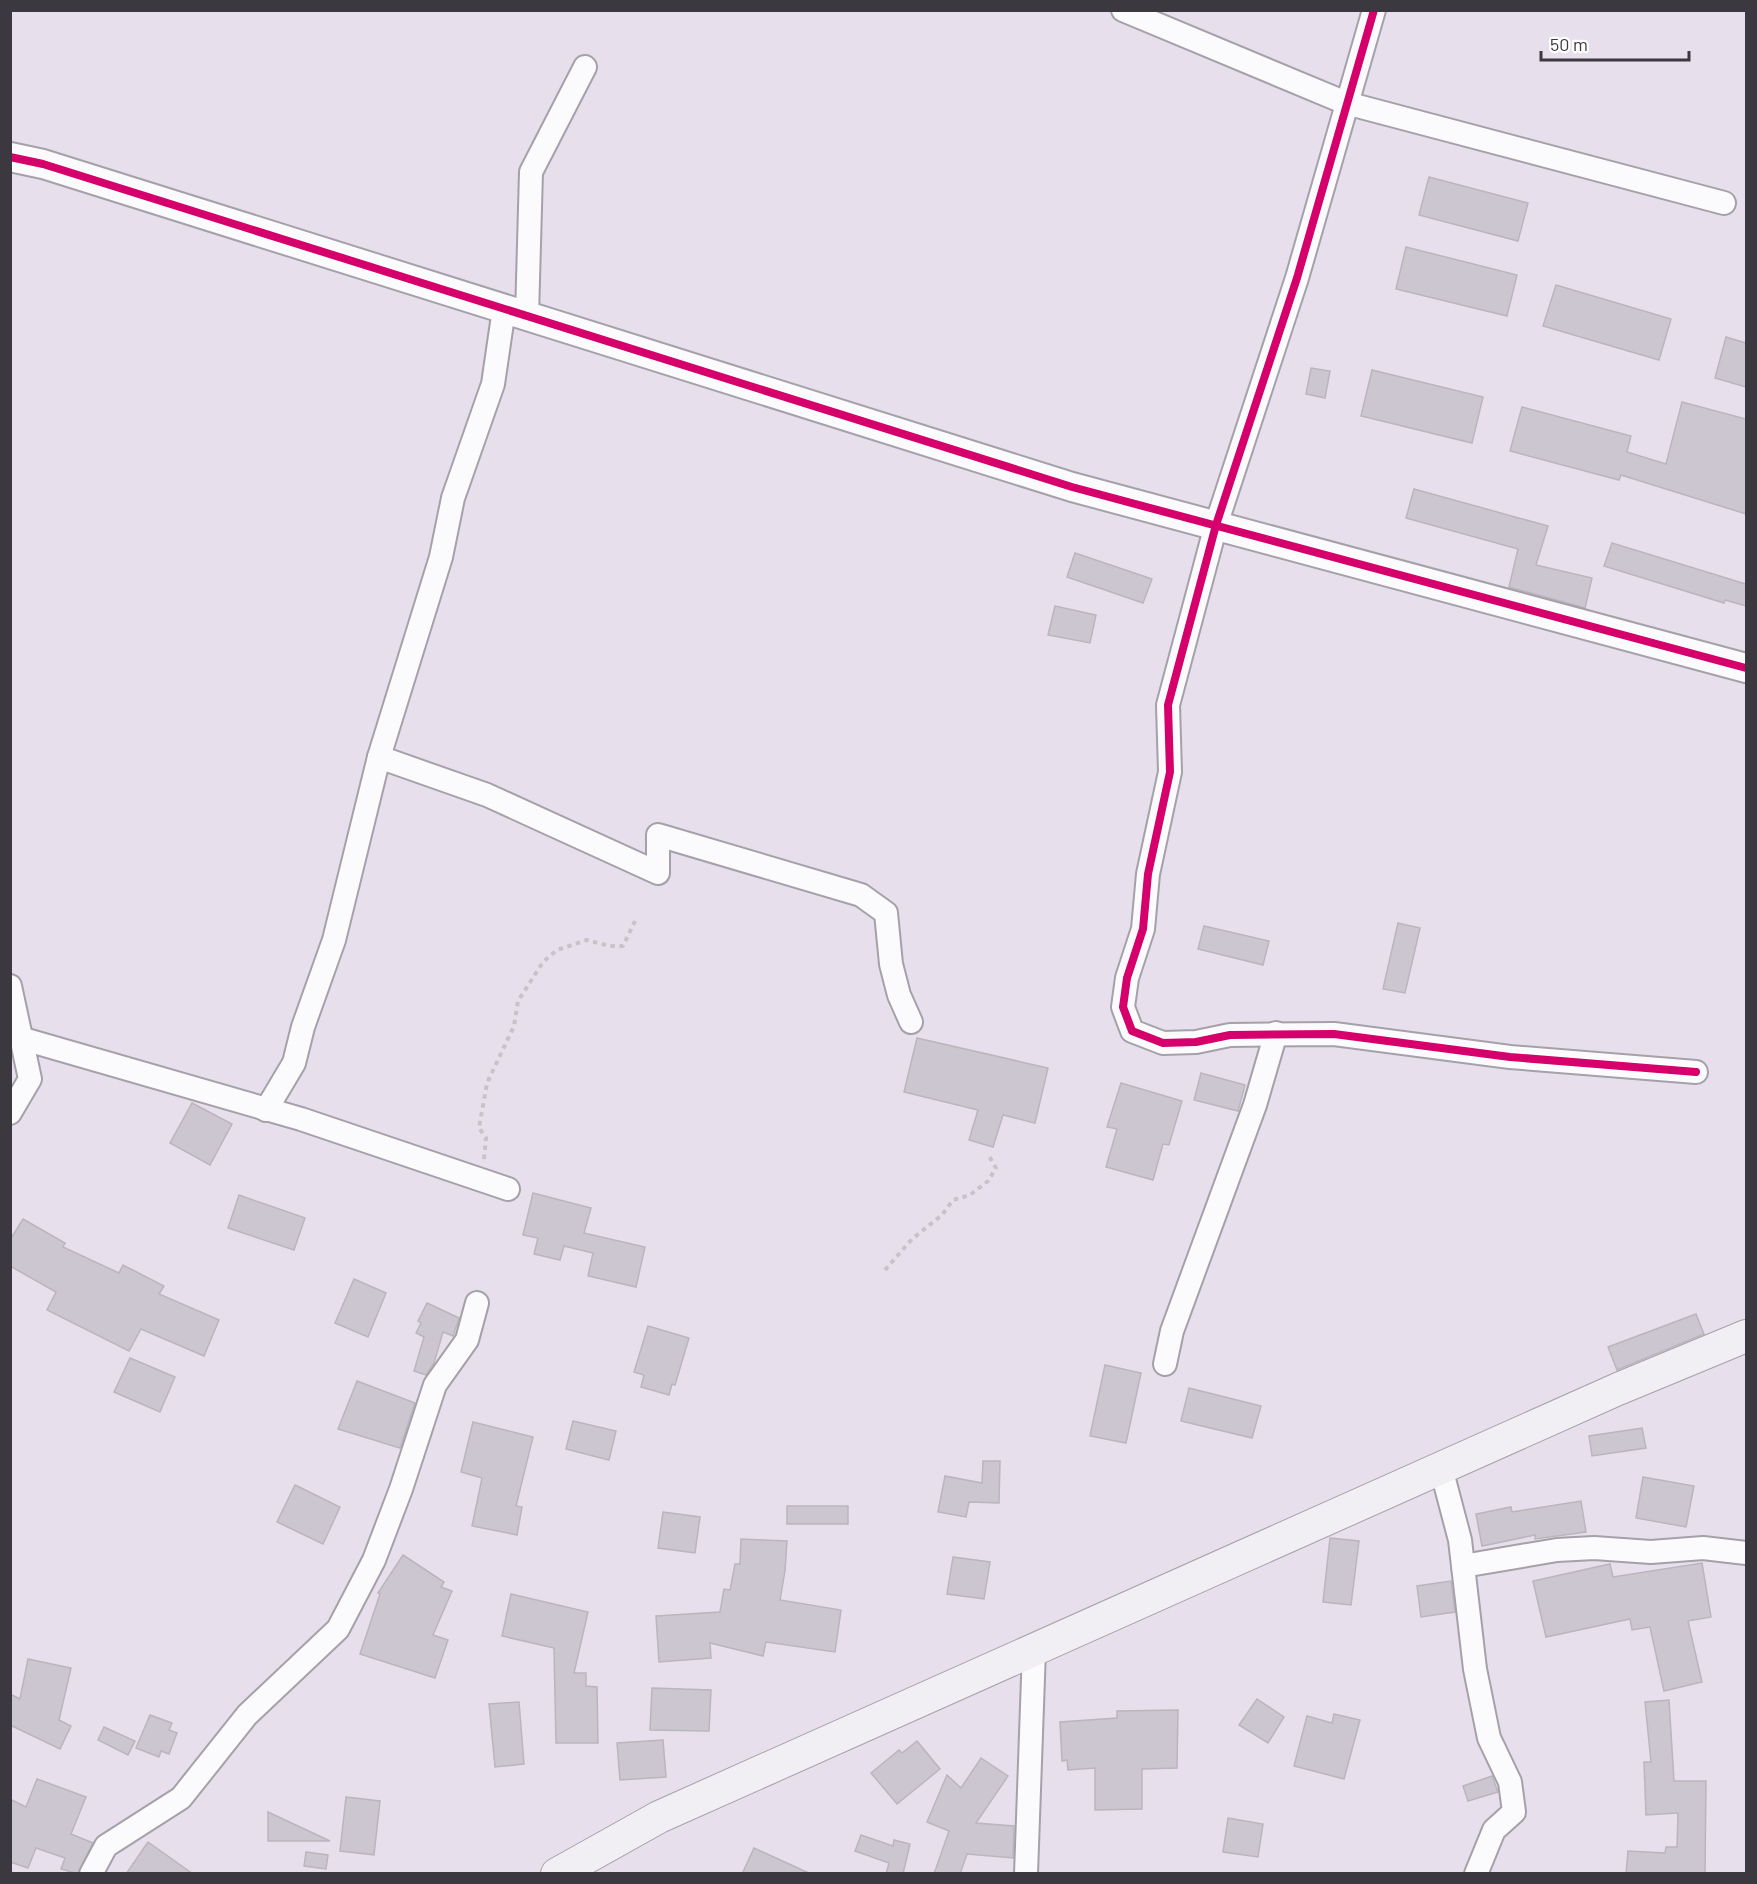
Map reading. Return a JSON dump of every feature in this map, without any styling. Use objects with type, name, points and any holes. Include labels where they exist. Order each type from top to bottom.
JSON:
[{"type":"main road","points":[[557,1874],[659,1817],[1618,1389],[1746,1336]]},
{"type":"street","points":[[1123,10],[1346,103],[1724,203]]},
{"type":"street","points":[[1374,10],[1297,278],[1215,525],[1168,705],[1170,772],[1148,874],[1143,929],[1127,978],[1123,1007],[1132,1031],[1163,1042],[1196,1042],[1230,1035],[1334,1034],[1510,1057],[1696,1072]]},
{"type":"street","points":[[267,1110],[294,1063],[303,1028],[334,940],[379,757],[441,557],[453,498],[516,312],[531,172],[585,67]]},
{"type":"street","points":[[10,157],[43,164],[1072,487],[1746,668]]},
{"type":"street","points":[[379,757],[487,795],[658,873],[658,835],[861,895],[886,914],[891,964],[899,995],[911,1022]]},
{"type":"street","points":[[10,986],[30,1079],[10,1113]]},
{"type":"street","points":[[1165,1364],[1176,1320],[1255,1105],[1275,1033]]},
{"type":"street","points":[[20,1038],[267,1110],[484,1179],[508,1189]]},
{"type":"street","points":[[92,1874],[106,1846],[181,1798],[247,1715],[338,1629],[374,1560],[401,1489],[435,1385],[467,1340],[477,1303]]},
{"type":"street","points":[[1441,1468],[1460,1540],[1475,1669],[1487,1729],[1510,1782],[1515,1812],[1494,1830],[1476,1874]]},
{"type":"street","points":[[1463,1566],[1557,1550],[1594,1548],[1651,1552],[1703,1548],[1746,1553]]},
{"type":"street","points":[[1026,1874],[1034,1650]]},
{"type":"path","points":[[484,1179],[486,1172],[483,1154],[486,1138],[479,1128],[480,1116],[487,1083],[514,1026],[518,1001],[543,962],[557,951],[587,940],[609,946],[623,945],[636,921]]},
{"type":"path","points":[[885,1269],[912,1239],[942,1215],[953,1200],[970,1195],[988,1181],[996,1168],[989,1156]]},
{"type":"building","points":[[1429,177],[1528,203],[1518,241],[1419,215]]},
{"type":"building","points":[[1406,247],[1517,275],[1507,316],[1396,289]]},
{"type":"building","points":[[1556,285],[1671,319],[1659,360],[1543,326]]},
{"type":"building","points":[[1726,337],[1746,343],[1746,387],[1715,378]]},
{"type":"building","points":[[1311,368],[1330,371],[1325,398],[1306,394]]},
{"type":"building","points":[[1372,370],[1483,397],[1472,443],[1361,416]]},
{"type":"building","points":[[1682,402],[1746,419],[1746,514],[1621,475],[1619,480],[1510,451],[1522,407],[1631,436],[1627,452],[1666,464]]},
{"type":"building","points":[[1414,489],[1548,526],[1536,565],[1592,578],[1585,608],[1509,587],[1518,549],[1406,518]]},
{"type":"building","points":[[1612,543],[1746,584],[1746,606],[1725,600],[1724,603],[1604,566]]},
{"type":"building","points":[[1075,553],[1152,579],[1143,603],[1067,577]]},
{"type":"building","points":[[1055,606],[1096,615],[1090,643],[1048,635]]},
{"type":"building","points":[[1398,923],[1420,928],[1405,993],[1383,989]]},
{"type":"building","points":[[1204,926],[1269,941],[1263,965],[1198,949]]},
{"type":"building","points":[[917,1038],[1048,1068],[1035,1123],[1003,1115],[993,1147],[969,1140],[978,1110],[904,1092]]},
{"type":"building","points":[[1201,1073],[1245,1085],[1238,1111],[1194,1100]]},
{"type":"building","points":[[1121,1083],[1182,1101],[1169,1145],[1163,1144],[1153,1180],[1106,1167],[1117,1129],[1107,1127]]},
{"type":"building","points":[[192,1103],[232,1124],[210,1165],[170,1143]]},
{"type":"building","points":[[533,1193],[591,1208],[584,1233],[645,1247],[636,1287],[588,1276],[593,1253],[564,1246],[560,1260],[534,1254],[538,1238],[523,1235]]},
{"type":"building","points":[[239,1195],[305,1218],[294,1250],[228,1228]]},
{"type":"building","points":[[23,1219],[65,1243],[63,1247],[119,1273],[123,1265],[164,1286],[159,1294],[219,1320],[204,1356],[141,1329],[129,1351],[47,1310],[56,1292],[10,1266],[10,1240]]},
{"type":"building","points":[[354,1279],[386,1293],[368,1337],[335,1323]]},
{"type":"building","points":[[427,1303],[459,1318],[453,1336],[443,1332],[434,1363],[426,1375],[414,1371],[424,1337],[416,1333],[421,1323],[418,1321]]},
{"type":"building","points":[[1696,1314],[1704,1334],[1617,1370],[1608,1347]]},
{"type":"building","points":[[648,1326],[689,1338],[675,1385],[672,1384],[669,1395],[641,1387],[644,1375],[634,1372]]},
{"type":"building","points":[[130,1358],[175,1377],[160,1412],[114,1392]]},
{"type":"building","points":[[1105,1365],[1141,1373],[1126,1443],[1090,1436]]},
{"type":"building","points":[[357,1381],[415,1403],[400,1448],[338,1429]]},
{"type":"building","points":[[1189,1388],[1261,1406],[1252,1438],[1181,1421]]},
{"type":"building","points":[[573,1421],[616,1431],[609,1460],[566,1449]]},
{"type":"building","points":[[473,1422],[533,1437],[516,1506],[522,1507],[517,1535],[472,1526],[482,1478],[461,1472]]},
{"type":"building","points":[[1642,1428],[1646,1448],[1592,1456],[1589,1436]]},
{"type":"building","points":[[983,1461],[1000,1461],[999,1503],[969,1502],[966,1517],[938,1512],[945,1476],[982,1483]]},
{"type":"building","points":[[1643,1477],[1694,1486],[1686,1527],[1636,1518]]},
{"type":"building","points":[[295,1485],[340,1507],[323,1544],[277,1522]]},
{"type":"building","points":[[1581,1501],[1586,1532],[1535,1539],[1535,1535],[1482,1546],[1476,1514],[1511,1507],[1512,1512]]},
{"type":"building","points":[[787,1506],[848,1506],[848,1524],[787,1524]]},
{"type":"building","points":[[663,1512],[700,1517],[695,1553],[658,1548]]},
{"type":"building","points":[[1330,1538],[1359,1541],[1351,1605],[1323,1602]]},
{"type":"building","points":[[741,1539],[787,1541],[780,1600],[841,1610],[835,1652],[766,1642],[763,1656],[710,1643],[711,1658],[659,1662],[656,1616],[720,1612],[724,1589],[730,1590],[735,1564],[740,1564]]},
{"type":"building","points":[[403,1555],[444,1582],[441,1587],[452,1591],[433,1635],[448,1640],[435,1678],[360,1654],[380,1594],[378,1593]]},
{"type":"building","points":[[953,1557],[990,1562],[984,1599],[947,1594]]},
{"type":"building","points":[[1702,1563],[1711,1617],[1688,1621],[1702,1682],[1664,1691],[1650,1627],[1632,1630],[1630,1619],[1546,1637],[1533,1581],[1610,1564],[1613,1577]]},
{"type":"building","points":[[1451,1581],[1455,1612],[1421,1617],[1417,1586]]},
{"type":"building","points":[[511,1594],[588,1612],[574,1673],[586,1673],[586,1686],[597,1687],[598,1743],[556,1743],[554,1648],[502,1636]]},
{"type":"building","points":[[28,1659],[71,1668],[59,1720],[71,1726],[60,1749],[10,1725],[10,1694],[20,1699]]},
{"type":"building","points":[[652,1688],[711,1690],[709,1731],[650,1730]]},
{"type":"building","points":[[1257,1699],[1284,1717],[1268,1743],[1239,1725]]},
{"type":"building","points":[[1669,1700],[1674,1781],[1706,1781],[1705,1874],[1626,1874],[1628,1851],[1665,1853],[1666,1847],[1677,1847],[1678,1813],[1646,1815],[1644,1762],[1651,1762],[1645,1702]]},
{"type":"building","points":[[519,1702],[524,1764],[495,1767],[489,1704]]},
{"type":"building","points":[[1178,1710],[1177,1768],[1142,1769],[1142,1809],[1095,1810],[1095,1768],[1068,1770],[1067,1760],[1062,1761],[1060,1722],[1117,1718],[1117,1711]]},
{"type":"building","points":[[1334,1714],[1360,1720],[1344,1779],[1294,1766],[1307,1716],[1332,1723]]},
{"type":"building","points":[[150,1715],[172,1723],[169,1730],[177,1733],[169,1754],[161,1751],[159,1757],[136,1748]]},
{"type":"building","points":[[104,1727],[135,1741],[128,1755],[98,1740]]},
{"type":"building","points":[[663,1740],[666,1777],[620,1780],[617,1743]]},
{"type":"building","points":[[917,1741],[940,1769],[897,1804],[871,1773],[899,1750],[902,1753]]},
{"type":"building","points":[[981,1758],[1008,1776],[976,1823],[1014,1826],[1013,1858],[967,1854],[960,1874],[934,1874],[949,1831],[927,1822],[947,1775],[961,1788]]},
{"type":"building","points":[[1492,1776],[1498,1792],[1468,1801],[1463,1786]]},
{"type":"building","points":[[37,1779],[86,1797],[71,1834],[93,1843],[78,1874],[61,1869],[65,1858],[36,1848],[28,1868],[10,1862],[10,1799],[26,1807]]},
{"type":"building","points":[[346,1797],[380,1801],[374,1855],[340,1851]]},
{"type":"building","points":[[268,1812],[330,1841],[268,1841]]},
{"type":"building","points":[[1228,1818],[1263,1824],[1258,1857],[1223,1852]]},
{"type":"building","points":[[861,1835],[893,1846],[894,1840],[910,1844],[903,1874],[886,1874],[889,1863],[855,1851]]},
{"type":"building","points":[[148,1842],[193,1874],[126,1874]]},
{"type":"building","points":[[754,1848],[811,1874],[742,1874]]},
{"type":"building","points":[[306,1852],[328,1855],[326,1869],[304,1866]]},
{"type":"cycle path","points":[[1374,10],[1297,278],[1216,525],[1168,705],[1170,772],[1148,874],[1143,929],[1127,978],[1123,1007],[1132,1031],[1163,1043],[1196,1042],[1230,1035],[1334,1034],[1510,1057],[1696,1072]]},
{"type":"cycle path","points":[[10,157],[43,164],[1072,487],[1746,668]]}]
